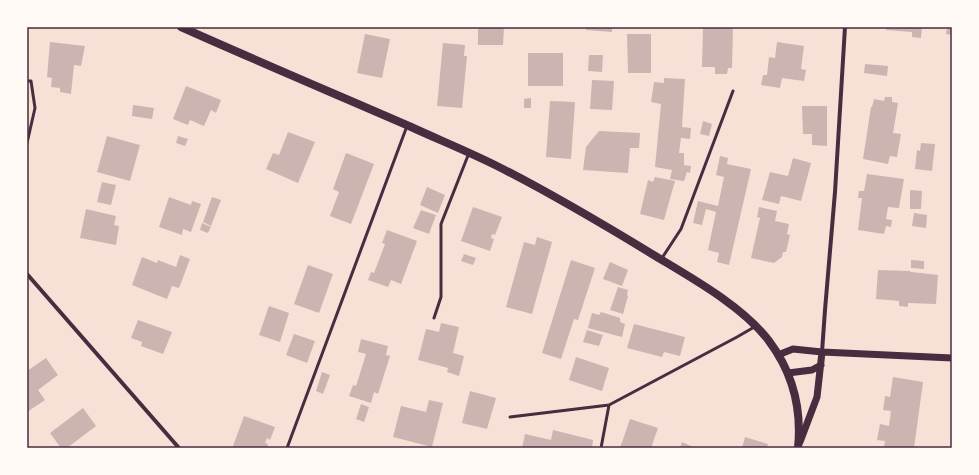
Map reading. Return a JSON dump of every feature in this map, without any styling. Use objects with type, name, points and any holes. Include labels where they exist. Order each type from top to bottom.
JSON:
[{"type":"main road","points":[[181,27],[496,166],[591,217],[725,300],[756,326],[768,340],[788,373],[795,390],[799,416],[798,447]]},
{"type":"street","points":[[798,447],[817,397],[821,365],[835,192],[845,27]]},
{"type":"street","points":[[27,274],[179,448]]},
{"type":"street","points":[[778,355],[793,349],[822,352],[952,358]]},
{"type":"street","points":[[788,373],[812,370],[821,365]]},
{"type":"lane","points":[[27,81],[31,81],[35,108],[27,143]]},
{"type":"lane","points":[[662,260],[681,229],[733,91]]},
{"type":"lane","points":[[287,448],[407,126]]},
{"type":"lane","points":[[434,318],[441,297],[441,224],[469,153]]},
{"type":"lane","points":[[510,416],[609,405],[756,326]]},
{"type":"lane","points":[[601,448],[609,405]]},
{"type":"building","points":[[478,27],[504,27],[503,45],[478,45]]},
{"type":"building","points":[[586,27],[612,27],[612,32],[586,30]]},
{"type":"building","points":[[703,27],[733,27],[732,68],[728,68],[727,74],[715,74],[715,67],[702,67]]},
{"type":"building","points":[[886,27],[922,27],[921,38],[912,37],[912,32],[886,30]]},
{"type":"building","points":[[947,27],[952,27],[952,35],[946,34]]},
{"type":"building","points":[[365,34],[390,39],[382,78],[357,73]]},
{"type":"building","points":[[627,34],[651,34],[651,73],[628,73]]},
{"type":"building","points":[[50,42],[85,46],[81,66],[74,65],[71,94],[60,92],[60,88],[51,87],[52,78],[47,77]]},
{"type":"building","points":[[777,42],[804,46],[801,69],[806,70],[804,81],[782,78],[780,88],[761,85],[763,75],[767,75],[769,57],[775,58]]},
{"type":"building","points":[[443,43],[465,45],[464,56],[467,56],[462,108],[437,106]]},
{"type":"building","points":[[528,53],[563,53],[563,86],[528,86]]},
{"type":"building","points":[[589,55],[603,55],[602,72],[588,71]]},
{"type":"building","points":[[865,64],[888,66],[887,76],[864,73]]},
{"type":"building","points":[[664,78],[685,79],[682,127],[691,128],[690,139],[681,138],[679,153],[684,153],[684,165],[691,166],[690,173],[687,172],[684,181],[670,179],[672,170],[655,167],[661,104],[651,102],[654,82],[664,83]]},
{"type":"building","points":[[592,80],[614,81],[612,110],[590,109]]},
{"type":"building","points":[[186,86],[221,100],[216,113],[211,110],[204,126],[190,120],[188,125],[173,119]]},
{"type":"building","points":[[885,97],[892,97],[892,102],[898,103],[893,133],[901,134],[897,157],[890,156],[888,164],[863,159],[871,107],[874,99],[884,101]]},
{"type":"building","points":[[531,98],[531,108],[524,108],[524,99]]},
{"type":"building","points":[[550,101],[575,102],[571,159],[546,157]]},
{"type":"building","points":[[133,105],[154,108],[152,119],[132,116]]},
{"type":"building","points":[[802,106],[827,106],[827,146],[812,145],[812,134],[803,134]]},
{"type":"building","points":[[703,121],[712,124],[709,136],[700,134]]},
{"type":"building","points":[[599,131],[640,133],[639,148],[630,148],[628,173],[583,170],[586,147]]},
{"type":"building","points":[[288,132],[315,142],[298,183],[266,169],[273,153],[279,155]]},
{"type":"building","points":[[107,136],[140,145],[130,181],[97,172]]},
{"type":"building","points":[[178,136],[188,139],[185,146],[176,143]]},
{"type":"building","points":[[921,143],[935,144],[932,171],[915,169],[917,150],[920,151]]},
{"type":"building","points":[[346,153],[374,164],[351,224],[330,216],[339,192],[333,189]]},
{"type":"building","points":[[720,156],[728,158],[727,164],[751,169],[729,265],[717,262],[719,253],[708,250],[716,212],[706,209],[702,225],[693,223],[698,201],[718,206],[724,177],[716,175]]},
{"type":"building","points":[[793,158],[811,163],[801,201],[781,196],[779,204],[762,200],[770,172],[788,176]]},
{"type":"building","points":[[867,174],[904,179],[899,208],[888,207],[886,219],[892,220],[891,227],[886,226],[884,234],[858,230],[862,198],[858,198],[859,191],[864,191]]},
{"type":"building","points":[[655,177],[675,181],[664,220],[640,214],[648,180],[653,182]]},
{"type":"building","points":[[102,182],[116,185],[111,205],[97,202]]},
{"type":"building","points":[[427,187],[445,195],[438,213],[420,205]]},
{"type":"building","points":[[910,190],[922,191],[921,209],[910,209]]},
{"type":"building","points":[[169,197],[191,205],[192,201],[201,204],[191,232],[183,229],[182,235],[159,227]]},
{"type":"building","points":[[212,197],[221,200],[211,226],[203,222]]},
{"type":"building","points":[[473,207],[502,217],[495,235],[492,234],[491,238],[494,239],[490,251],[461,241]]},
{"type":"building","points":[[759,207],[777,211],[775,221],[789,224],[787,234],[790,235],[786,252],[783,252],[782,257],[774,263],[751,258],[760,218],[757,217]]},
{"type":"building","points":[[86,209],[116,216],[114,225],[119,226],[116,245],[80,238]]},
{"type":"building","points":[[421,210],[436,215],[429,234],[413,228]]},
{"type":"building","points":[[914,213],[927,215],[926,228],[912,226]]},
{"type":"building","points":[[202,223],[211,227],[208,233],[200,230]]},
{"type":"building","points":[[387,230],[417,241],[401,284],[391,280],[388,287],[368,280],[371,272],[374,273],[385,244],[382,243]]},
{"type":"building","points":[[537,237],[552,242],[532,314],[506,307],[524,242],[535,245]]},
{"type":"building","points":[[464,254],[476,258],[473,265],[461,261]]},
{"type":"building","points":[[180,255],[190,259],[179,288],[172,286],[167,299],[132,285],[142,257],[157,263],[158,260],[176,267]]},
{"type":"building","points":[[571,260],[595,268],[578,320],[574,319],[561,359],[542,353]]},
{"type":"building","points":[[911,260],[924,261],[924,269],[911,268]]},
{"type":"building","points":[[610,262],[628,270],[622,286],[603,279]]},
{"type":"building","points":[[308,265],[333,274],[319,313],[294,304]]},
{"type":"building","points":[[878,270],[910,271],[938,275],[936,304],[908,303],[908,307],[899,306],[899,301],[876,299]]},
{"type":"building","points":[[618,287],[628,290],[628,296],[623,314],[610,310]]},
{"type":"building","points":[[269,306],[289,313],[280,342],[259,335]]},
{"type":"building","points":[[601,312],[620,318],[620,322],[625,324],[622,337],[588,328],[592,313],[599,315]]},
{"type":"building","points":[[138,320],[172,332],[163,354],[141,346],[142,342],[131,338]]},
{"type":"building","points":[[441,323],[459,327],[453,353],[464,356],[459,376],[447,372],[448,368],[418,360],[426,329],[439,332]]},
{"type":"building","points":[[634,324],[685,337],[680,356],[664,352],[662,357],[627,348]]},
{"type":"building","points":[[587,330],[603,335],[599,346],[583,342]]},
{"type":"building","points":[[294,334],[315,341],[307,363],[286,355]]},
{"type":"building","points":[[361,339],[388,346],[386,355],[390,356],[378,394],[374,392],[371,403],[349,396],[353,385],[356,386],[366,354],[358,352]]},
{"type":"building","points":[[576,357],[609,368],[602,391],[569,380]]},
{"type":"building","points":[[46,358],[58,375],[38,390],[45,400],[27,412],[27,371]]},
{"type":"building","points":[[322,372],[330,375],[323,394],[316,391]]},
{"type":"building","points":[[893,377],[923,382],[914,448],[884,448],[885,441],[877,440],[880,424],[889,426],[891,411],[883,410],[885,396],[890,397]]},
{"type":"building","points":[[470,391],[496,398],[487,429],[462,423]]},
{"type":"building","points":[[429,400],[443,403],[432,447],[393,437],[401,406],[426,412]]},
{"type":"building","points":[[361,404],[369,407],[364,422],[356,419]]},
{"type":"building","points":[[83,408],[96,426],[67,448],[61,448],[50,433]]},
{"type":"building","points":[[244,416],[275,427],[270,440],[267,438],[265,443],[268,444],[267,448],[240,448],[233,446]]},
{"type":"building","points":[[630,419],[658,428],[651,448],[620,448]]},
{"type":"building","points":[[553,430],[593,440],[592,448],[522,448],[525,434],[551,440]]},
{"type":"building","points":[[745,437],[768,444],[767,448],[742,448]]},
{"type":"building","points":[[682,442],[695,448],[680,448]]}]
